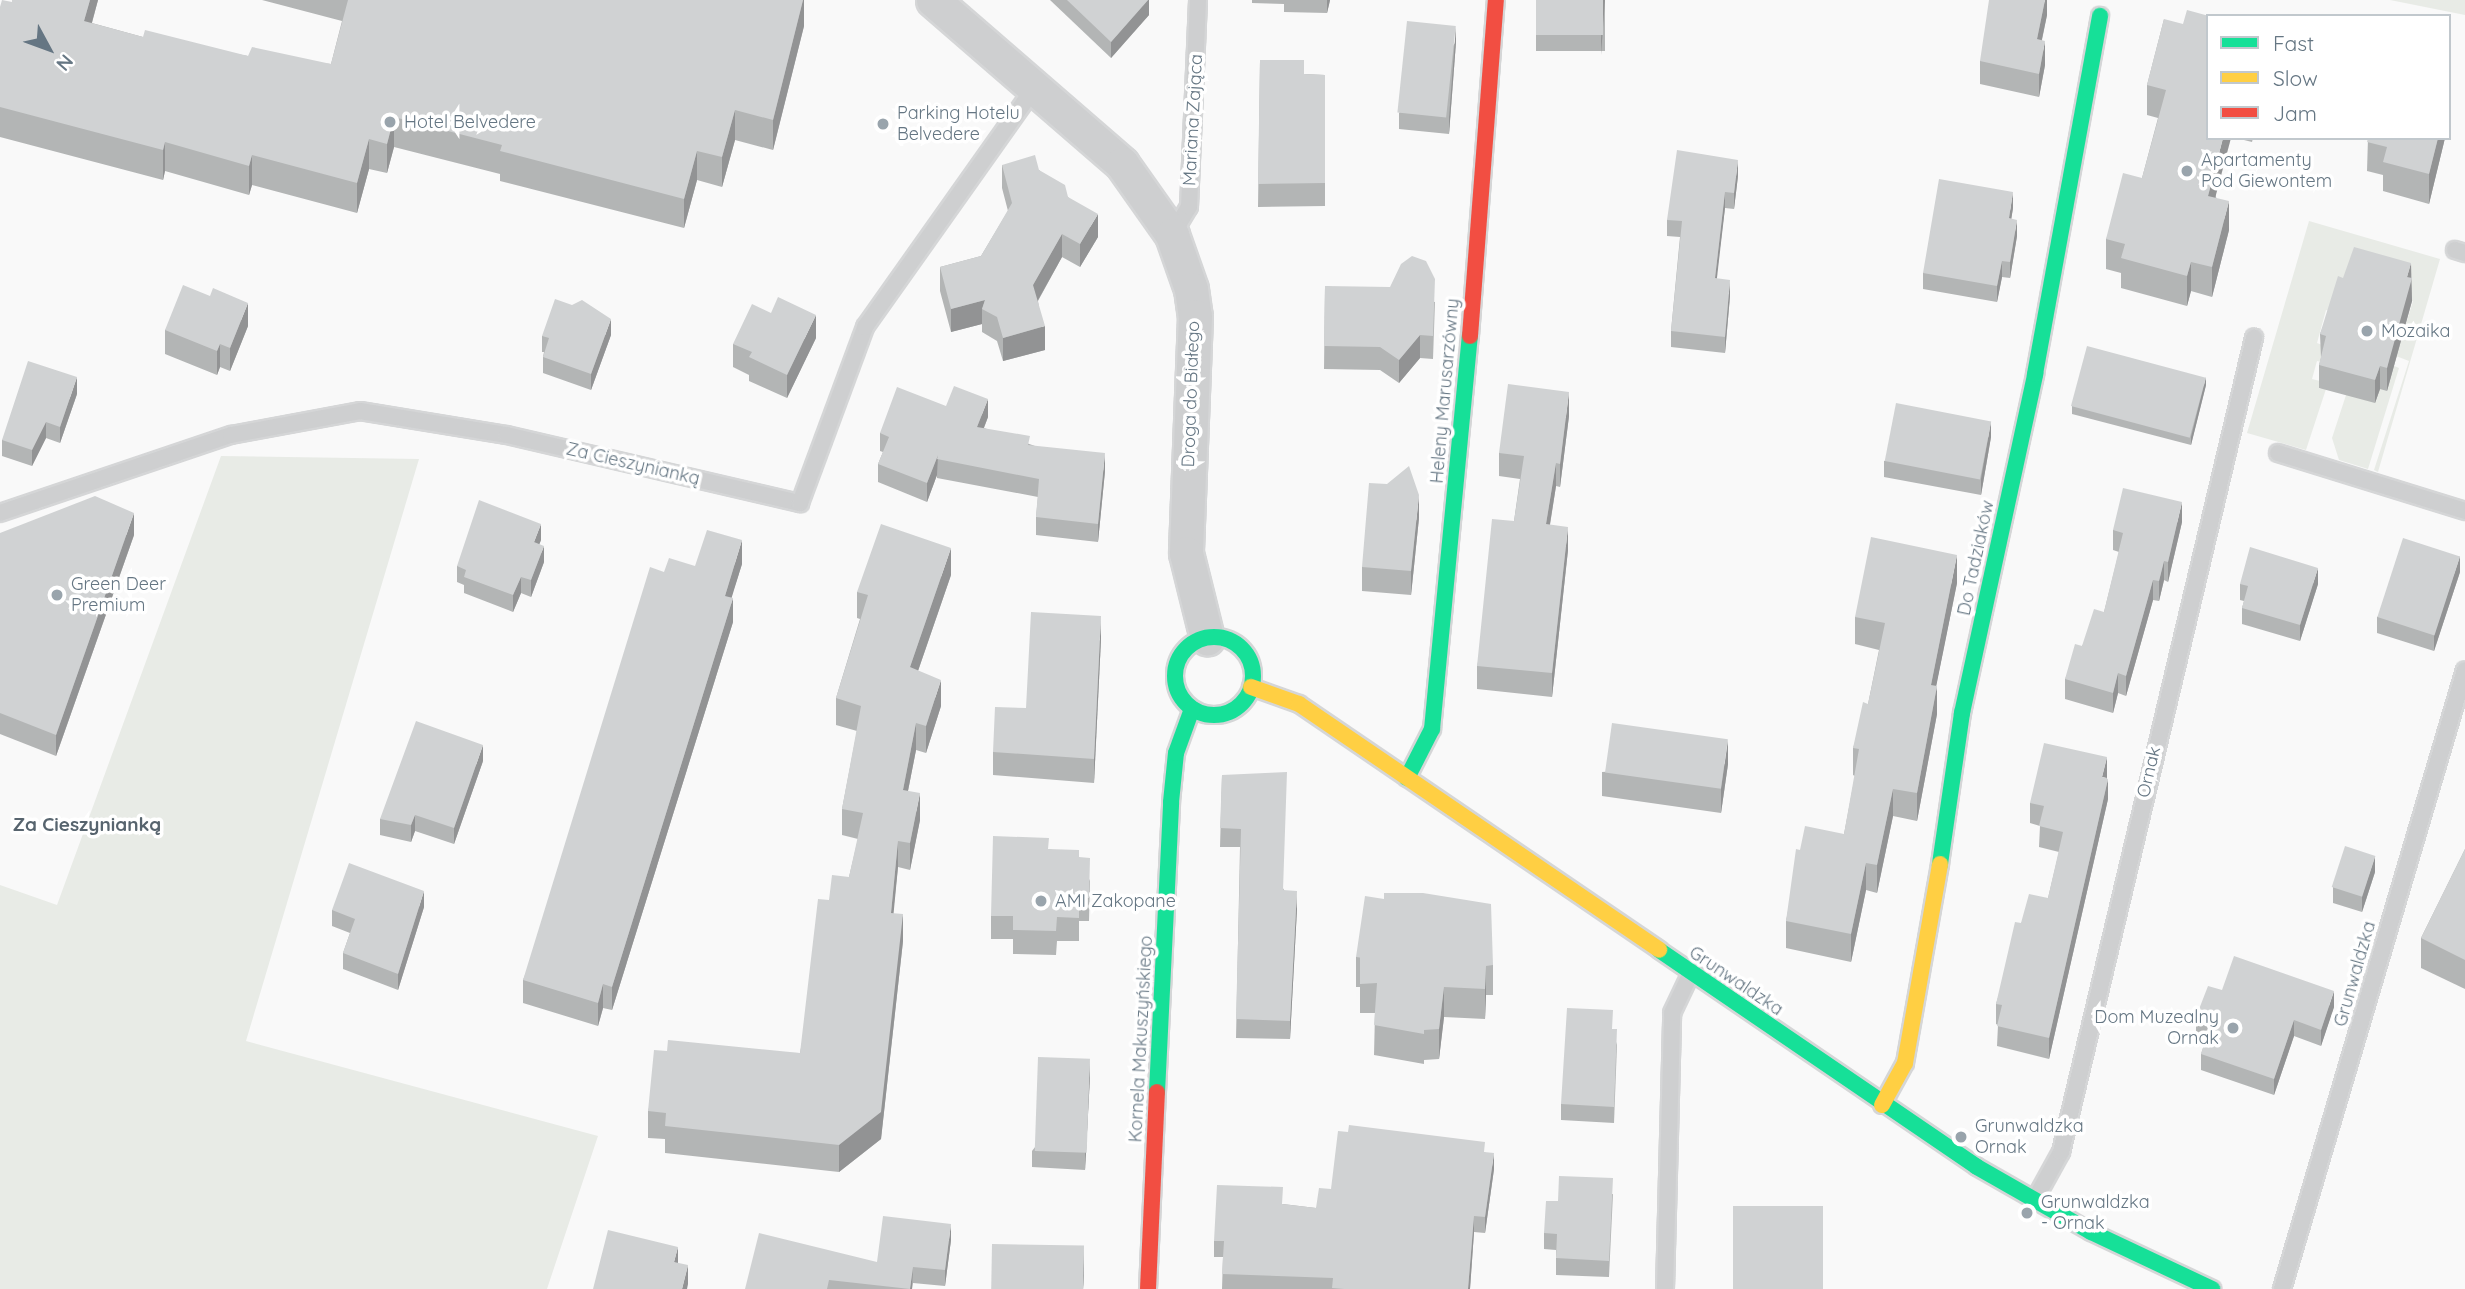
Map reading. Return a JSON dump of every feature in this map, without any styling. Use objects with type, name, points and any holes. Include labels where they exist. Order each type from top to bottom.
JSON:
[{"type":"street","name":"Droga do Białego","points":[[933,0],[1122,164],[1172,235],[1191,289],[1195,316],[1186,554],[1207,638]]},
{"type":"street","name":"Heleny Marusarzówny","points":[[1407,778],[1432,729],[1482,212],[1496,0]]},
{"type":"street","name":"Do Tadziaków","points":[[1882,1105],[1905,1063],[1929,937],[1962,713],[2035,374],[2100,16]]},
{"type":"street","points":[[1207,638],[1228,640],[1240,648],[1251,665],[1251,687],[1243,702],[1228,713],[1210,715],[1192,709],[1176,688],[1175,669],[1189,646],[1207,638]]},
{"type":"street","name":"Grunwaldzka","points":[[1251,687],[1299,704],[1882,1105],[2034,1201],[2212,1289]]},
{"type":"street","name":"Kornela Makuszyńskiego","points":[[1148,1289],[1171,802],[1176,753],[1192,709]]},
{"type":"lane","name":"Mariana Zająca","points":[[1172,235],[1189,207],[1198,0]]},
{"type":"lane","name":"Za Cieszynianką","points":[[0,513],[231,435],[360,411],[507,435],[800,503],[864,327],[1035,87]]},
{"type":"lane","name":"Ornak","points":[[2034,1201],[2061,1152],[2255,338]]},
{"type":"lane","points":[[2278,453],[2465,511]]},
{"type":"lane","name":"Grunwaldzka","points":[[2282,1289],[2465,670]]},
{"type":"lane","points":[[1665,1289],[1672,1013],[1691,973]]},
{"type":"shaded area","points":[[2390,0],[2465,0],[2465,15]]},
{"type":"shaded area","points":[[2309,221],[2440,259],[2378,472],[2374,470],[2409,361],[2396,356],[2413,301],[2337,313],[2326,310],[2317,343],[2327,347],[2329,364],[2317,361],[2312,379],[2324,382],[2319,389],[2327,386],[2306,450],[2247,433]]},
{"type":"shaded area","points":[[2392,365],[2399,368],[2368,469],[2339,460],[2332,438],[2347,392],[2374,397]]},
{"type":"shaded area","points":[[221,456],[419,459],[246,1041],[598,1136],[547,1289],[0,1289],[0,885],[57,905]]},
{"type":"building","name":"Hotel Belvedere","points":[[2,0],[90,0],[84,21],[143,37],[145,30],[248,56],[252,47],[331,64],[348,0],[803,0],[773,120],[735,110],[722,157],[697,151],[684,199],[500,151],[502,145],[394,117],[387,144],[369,139],[357,183],[252,155],[249,166],[165,142],[163,150],[0,107]]},
{"type":"building","points":[[1067,0],[1148,0],[1111,42]]},
{"type":"building","points":[[1536,0],[1603,0],[1603,35],[1536,35]]},
{"type":"building","points":[[1989,0],[2045,0],[2037,39],[2045,41],[2039,74],[1980,61]]},
{"type":"building","name":"Apartamenty Pod Giewontem","points":[[2187,10],[2206,15],[2206,140],[2222,140],[2208,196],[2229,201],[2212,267],[2191,262],[2187,276],[2121,258],[2125,244],[2106,239],[2123,173],[2142,178],[2166,90],[2147,85],[2164,19],[2183,24]]},
{"type":"building","points":[[1407,21],[1456,26],[1446,118],[1397,112]]},
{"type":"building","points":[[1260,60],[1304,60],[1304,74],[1325,75],[1325,183],[1258,184]]},
{"type":"building","points":[[2438,140],[2429,174],[2383,162],[2387,147],[2367,142]]},
{"type":"building","points":[[1677,150],[1738,160],[1734,193],[1725,192],[1715,278],[1730,280],[1725,337],[1671,331],[1682,221],[1667,220]]},
{"type":"building","points":[[1035,155],[1039,170],[1065,185],[1068,197],[1098,214],[1080,244],[1062,234],[1033,285],[1045,326],[1003,338],[997,317],[982,309],[985,300],[951,309],[940,267],[981,256],[1012,203],[1002,165]]},
{"type":"building","points":[[1939,179],[2013,192],[2009,218],[2017,220],[2010,262],[2002,261],[1997,286],[1923,273]]},
{"type":"building","name":"Mozaika","points":[[2354,247],[2411,263],[2407,277],[2412,278],[2387,368],[2380,366],[2375,380],[2319,365],[2326,336],[2320,334],[2338,276],[2343,278]]},
{"type":"building","points":[[1412,256],[1426,261],[1435,279],[1433,336],[1420,335],[1399,360],[1380,347],[1324,346],[1325,286],[1390,287],[1401,264]]},
{"type":"building","points":[[183,285],[210,296],[213,288],[248,303],[230,348],[220,344],[217,351],[165,330]]},
{"type":"building","points":[[778,297],[816,315],[787,375],[749,357],[752,352],[733,344],[752,304],[771,313]]},
{"type":"building","points":[[555,299],[572,305],[582,300],[611,319],[591,374],[543,357],[549,338],[542,336]]},
{"type":"building","points":[[2087,346],[2206,378],[2190,438],[2071,406]]},
{"type":"building","points":[[28,361],[77,377],[60,427],[46,422],[32,450],[2,440]]},
{"type":"building","points":[[1508,384],[1569,392],[1560,464],[1556,463],[1546,524],[1568,527],[1552,673],[1477,666],[1492,519],[1514,521],[1524,456],[1499,453]]},
{"type":"building","points":[[954,386],[988,399],[977,427],[1030,436],[1028,445],[1105,453],[1098,524],[1036,517],[1039,479],[937,459],[938,455],[927,483],[878,464],[889,437],[880,433],[897,387],[946,406]]},
{"type":"building","points":[[1896,403],[1991,422],[1980,479],[1885,461]]},
{"type":"building","points":[[1409,466],[1419,495],[1411,571],[1362,567],[1369,483],[1387,484]]},
{"type":"building","points":[[2123,488],[2182,502],[2168,562],[2164,561],[2159,581],[2153,580],[2126,676],[2118,673],[2113,693],[2065,679],[2075,644],[2082,646],[2094,609],[2104,612],[2123,533],[2113,530]]},
{"type":"building","name":"Green Deer Premium","points":[[95,496],[134,513],[56,735],[0,713],[0,533]]},
{"type":"building","points":[[479,500],[541,524],[534,542],[544,546],[531,580],[521,577],[513,595],[464,577],[466,570],[457,566]]},
{"type":"building","points":[[881,524],[951,548],[910,667],[941,680],[926,726],[916,723],[903,790],[920,793],[910,843],[898,841],[891,913],[903,914],[881,1112],[839,1145],[665,1126],[666,1113],[648,1111],[654,1050],[667,1051],[668,1040],[800,1053],[818,899],[829,900],[832,875],[849,877],[863,813],[842,809],[861,706],[836,698],[868,595],[857,592]]},
{"type":"building","points":[[707,530],[742,540],[725,596],[733,598],[612,987],[603,984],[598,1003],[523,980],[650,567],[664,572],[669,558],[695,566]]},
{"type":"building","points":[[1871,537],[1957,555],[1931,685],[1937,686],[1917,793],[1893,789],[1877,865],[1866,863],[1851,934],[1786,921],[1796,849],[1800,850],[1805,826],[1844,834],[1859,749],[1853,748],[1863,702],[1868,704],[1885,623],[1855,617]]},
{"type":"building","points":[[2403,538],[2460,557],[2434,635],[2377,617]]},
{"type":"building","points":[[2250,547],[2318,568],[2300,625],[2242,608],[2248,586],[2240,584]]},
{"type":"building","points":[[1031,612],[1101,616],[1094,759],[993,752],[995,707],[1026,708]]},
{"type":"building","points":[[416,721],[483,745],[454,828],[415,815],[411,825],[380,819]]},
{"type":"building","points":[[1612,723],[1728,739],[1721,789],[1605,773]]},
{"type":"building","points":[[2044,743],[2107,757],[2102,777],[2108,779],[2049,1038],[1997,1026],[2002,1005],[1996,1004],[2015,922],[2021,923],[2029,894],[2048,898],[2063,832],[2039,826],[2044,806],[2030,803]]},
{"type":"building","points":[[1287,772],[1283,890],[1297,891],[1290,1021],[1236,1019],[1241,829],[1220,828],[1222,775]]},
{"type":"building","name":"AMI Zakopane","points":[[993,836],[1049,838],[1048,849],[1079,850],[1079,857],[1090,858],[1089,898],[1079,897],[1079,918],[1057,917],[1056,931],[1013,930],[1013,916],[991,916]]},
{"type":"building","points":[[2345,846],[2375,856],[2362,897],[2332,887]]},
{"type":"building","points":[[2465,849],[2465,960],[2421,938]]},
{"type":"building","points":[[349,863],[424,891],[398,974],[343,953],[355,919],[332,910]]},
{"type":"building","points":[[1384,893],[1423,893],[1491,904],[1493,965],[1486,966],[1485,989],[1444,987],[1439,1029],[1424,1030],[1424,1034],[1374,1025],[1377,983],[1360,984],[1360,957],[1356,957],[1365,896],[1384,899]]},
{"type":"building","points":[[2234,956],[2334,991],[2321,1030],[2294,1020],[2274,1079],[2201,1054],[2211,1022],[2196,1017],[2208,986],[2222,990]]},
{"type":"building","points":[[1567,1008],[1613,1010],[1612,1029],[1617,1029],[1614,1107],[1561,1104]]},
{"type":"building","points":[[1038,1057],[1090,1059],[1087,1153],[1035,1151]]},
{"type":"building","points":[[1349,1125],[1485,1142],[1484,1152],[1494,1153],[1485,1217],[1474,1216],[1468,1289],[1344,1289],[1332,1288],[1333,1278],[1222,1274],[1224,1241],[1214,1241],[1217,1185],[1283,1187],[1282,1204],[1316,1208],[1319,1188],[1331,1189],[1338,1131],[1348,1132]]},
{"type":"building","points":[[1559,1176],[1613,1178],[1609,1261],[1556,1258],[1557,1234],[1544,1233],[1546,1201],[1558,1201]]},
{"type":"building","points":[[1733,1206],[1823,1206],[1823,1289],[1733,1289]]},
{"type":"building","points":[[883,1216],[951,1224],[945,1270],[913,1267],[910,1289],[829,1280],[827,1289],[745,1289],[759,1233],[877,1262]]},
{"type":"building","points":[[608,1230],[678,1247],[674,1262],[688,1265],[682,1289],[593,1289]]},
{"type":"building","points":[[992,1244],[1084,1246],[1083,1289],[991,1289]]},
{"type":"traffic: fast","points":[[1940,864],[1962,713],[2035,374],[2100,16]]},
{"type":"traffic: fast","points":[[1407,778],[1432,729],[1470,336]]},
{"type":"traffic: fast","points":[[1214,637],[1229,640],[1242,648],[1250,661],[1253,676],[1250,691],[1242,704],[1229,712],[1214,715],[1199,712],[1186,704],[1178,691],[1175,676],[1178,661],[1186,648],[1199,640],[1214,637]]},
{"type":"traffic: fast","points":[[1157,1092],[1171,802],[1176,753],[1192,709]]},
{"type":"traffic: fast","points":[[1659,950],[1977,1167],[2091,1232],[2212,1289]]},
{"type":"traffic: slow","points":[[1251,687],[1299,704],[1659,950]]},
{"type":"traffic: slow","points":[[1882,1105],[1905,1063],[1940,864]]},
{"type":"traffic: jam","points":[[1470,336],[1496,0]]},
{"type":"traffic: jam","points":[[1148,1289],[1157,1092]]},
{"type":"place","name":"Hotel Belvedere","points":[[390,122]]},
{"type":"place","name":"Parking Hotelu Belvedere","points":[[883,124]]},
{"type":"place","name":"Apartamenty Pod Giewontem","points":[[2187,171]]},
{"type":"place","name":"Mozaika","points":[[2367,331]]},
{"type":"place","name":"Green Deer Premium","points":[[57,595]]},
{"type":"place","name":"AMI Zakopane","points":[[1041,901]]},
{"type":"place","name":"Dom Muzealny Ornak","points":[[2233,1028]]},
{"type":"place","name":"Grunwaldzka Ornak","points":[[1961,1137]]},
{"type":"place","name":"Grunwaldzka - Ornak","points":[[2027,1213]]},
{"type":"district","name":"Za Cieszynianką","points":[[87,825]]}]
